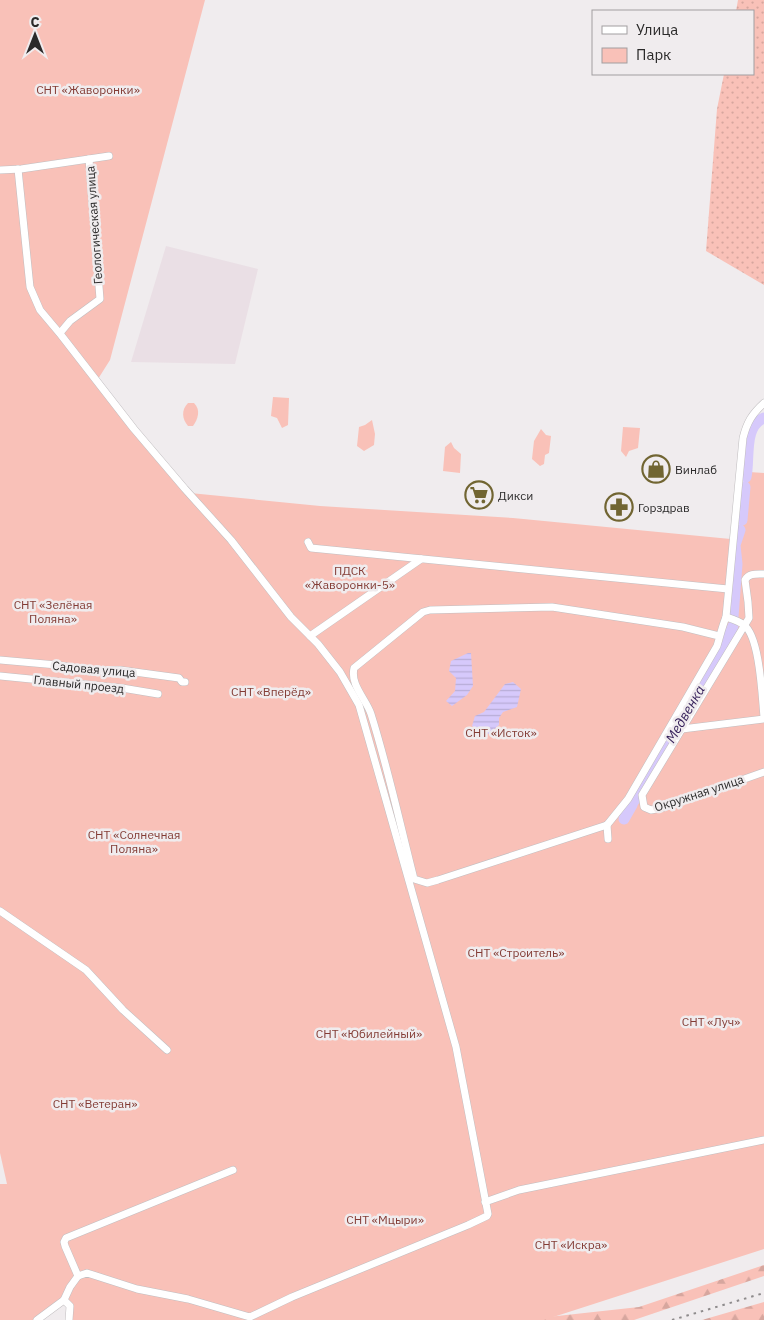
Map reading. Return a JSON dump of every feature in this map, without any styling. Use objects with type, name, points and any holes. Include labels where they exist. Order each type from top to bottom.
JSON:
[{"type":"street","points":[[0,170],[109,156]]},
{"type":"street","name":"Геологическая улица","points":[[60,333],[70,322],[100,299],[89,159]]},
{"type":"street","points":[[18,169],[30,287],[40,310],[134,429],[231,540],[291,617],[310,636],[340,672],[354,694],[456,1047],[487,1216],[250,1317],[188,1298],[137,1289],[92,1274],[83,1273],[70,1286],[64,1300],[37,1320]]},
{"type":"street","points":[[720,636],[683,627],[552,608],[430,610],[423,612],[354,668],[354,681],[371,712],[414,879],[427,883],[438,880],[607,825],[628,799],[717,646],[726,617],[743,438],[746,425],[752,414],[764,403]]},
{"type":"street","points":[[308,542],[311,548],[728,589]]},
{"type":"street","points":[[310,636],[421,559]]},
{"type":"street","name":"Окружная улица","points":[[764,574],[747,576],[745,580],[749,618],[642,795],[644,807],[651,810],[662,808],[764,772]]},
{"type":"street","points":[[682,729],[764,718],[761,661],[751,636],[744,625],[726,617]]},
{"type":"street","name":"Садовая улица","points":[[0,660],[57,665],[95,671],[120,670],[179,678],[182,682],[185,682]]},
{"type":"street","name":"Главный проезд","points":[[0,676],[122,688],[158,694]]},
{"type":"street","points":[[607,825],[608,839]]},
{"type":"street","points":[[0,911],[86,970],[123,1010],[167,1050]]},
{"type":"street","points":[[485,1202],[519,1190],[764,1140]]},
{"type":"street","points":[[78,1276],[65,1246],[66,1238],[233,1170]]},
{"type":"street","points":[[64,1300],[70,1306],[69,1320]]},
{"type":"shaded area","points":[[166,246],[258,269],[235,364],[131,362]]},
{"type":"shaded area","points":[[471,653],[473,686],[467,695],[452,706],[446,701],[455,691],[456,678],[449,671],[451,661]]},
{"type":"shaded area","points":[[513,682],[521,689],[517,707],[503,712],[499,718],[499,725],[489,734],[481,732],[472,726],[475,716],[484,712],[505,684]]},
{"type":"green space","points":[[0,0],[205,0],[110,360],[98,379],[190,493],[320,506],[513,518],[741,540],[749,472],[764,473],[764,1249],[544,1320],[69,1320],[66,1301],[37,1320],[0,1320],[0,1184],[7,1184],[0,1153]]},
{"type":"green space","points":[[738,0],[764,0],[764,285],[706,251],[717,109],[724,75],[754,75],[754,10],[736,10]]},
{"type":"green space","points":[[273,397],[289,398],[288,425],[282,428],[277,418],[271,416]]},
{"type":"green space","points":[[188,403],[194,403],[198,409],[193,426],[188,426],[184,420],[183,412]]},
{"type":"green space","points":[[372,420],[375,434],[374,445],[364,451],[357,446],[359,427]]},
{"type":"green space","points":[[623,427],[640,428],[638,448],[629,451],[626,457],[621,451]]},
{"type":"green space","points":[[541,429],[546,435],[551,436],[549,453],[545,455],[544,464],[540,466],[532,459],[534,441]]},
{"type":"green space","points":[[451,442],[454,448],[461,454],[460,473],[443,471],[445,447]]},
{"type":"green space","points":[[764,1265],[764,1276],[634,1320],[541,1320],[548,1317],[639,1307]]},
{"type":"green space","points":[[764,1302],[764,1320],[702,1320]]},
{"type":"waterway","name":"Медвенка","points":[[746,477],[750,435],[757,422],[764,418]]},
{"type":"waterway","name":"Медвенка","points":[[742,520],[745,487]]},
{"type":"waterway","name":"Медвенка","points":[[733,617],[737,564],[735,545],[740,530]]},
{"type":"waterway","name":"Медвенка","points":[[634,801],[723,648],[733,626]]},
{"type":"waterway","name":"Медвенка","points":[[624,819],[632,805]]},
{"type":"railway","points":[[672,1320],[764,1293]]},
{"type":"place","name":"Винлаб","points":[[656,469]]},
{"type":"place","name":"Дикси","points":[[479,495]]},
{"type":"place","name":"Горздрав","points":[[619,507]]},
{"type":"park label","name":"СНТ «Жаворонки»","points":[[88,89]]},
{"type":"park label","name":"ПДСК «Жаворонки-5»","points":[[350,577]]},
{"type":"park label","name":"СНТ «Зелёная Поляна»","points":[[53,611]]},
{"type":"park label","name":"СНТ «Вперёд»","points":[[271,691]]},
{"type":"park label","name":"СНТ «Исток»","points":[[501,732]]},
{"type":"park label","name":"СНТ «Солнечная Поляна»","points":[[134,841]]},
{"type":"park label","name":"СНТ «Строитель»","points":[[516,952]]},
{"type":"park label","name":"СНТ «Луч»","points":[[711,1021]]},
{"type":"park label","name":"СНТ «Юбилейный»","points":[[369,1033]]},
{"type":"park label","name":"СНТ «Ветеран»","points":[[95,1103]]},
{"type":"park label","name":"СНТ «Мцыри»","points":[[385,1219]]},
{"type":"park label","name":"СНТ «Искра»","points":[[571,1244]]}]
